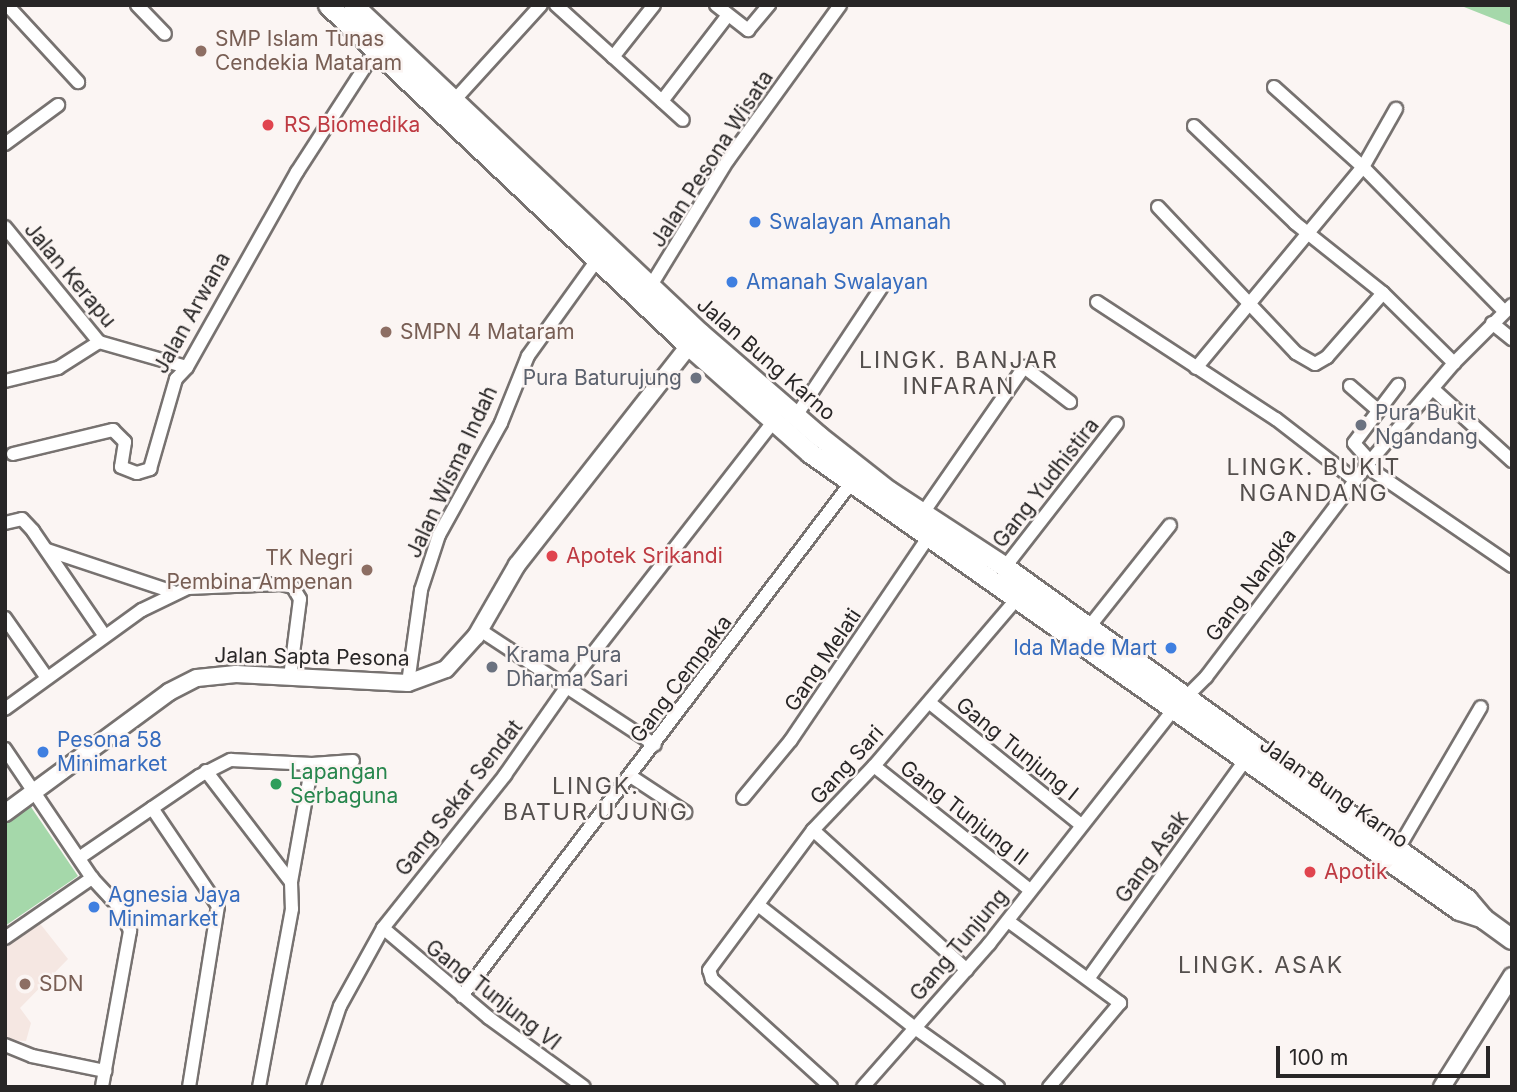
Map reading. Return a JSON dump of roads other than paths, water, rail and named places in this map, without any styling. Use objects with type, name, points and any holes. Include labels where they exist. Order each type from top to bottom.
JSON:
[{"type":"main road","points":[[328,5],[381,44],[449,107],[694,339],[774,421],[851,483],[928,538],[977,560],[1016,600],[1181,703]]},
{"type":"main road","points":[[353,5],[381,44]]},
{"type":"main road","points":[[449,107],[597,260],[645,293]]},
{"type":"main road","name":"Jalan Bung Karno","points":[[694,339],[923,513],[977,560],[1005,567],[1089,627],[1247,758],[1467,899],[1484,919],[1512,939]]},
{"type":"main road","name":"Jalan Bung Karno","points":[[1181,703],[1395,855]]},
{"type":"street","points":[[7,5],[78,82]]},
{"type":"street","points":[[137,5],[165,34]]},
{"type":"street","points":[[449,107],[541,5]]},
{"type":"street","points":[[556,5],[683,120]]},
{"type":"street","points":[[613,57],[654,5]]},
{"type":"street","points":[[716,5],[748,30],[769,5]]},
{"type":"street","name":"Jalan Pesona Wisata","points":[[645,293],[728,160],[840,5]]},
{"type":"street","points":[[662,101],[728,15]]},
{"type":"street","name":"Jalan Arwana","points":[[13,454],[113,430],[125,442],[121,467],[137,473],[150,469],[172,388],[187,367],[278,203],[381,44]]},
{"type":"street","points":[[1274,87],[1363,167],[1508,308]]},
{"type":"street","points":[[5,144],[58,105]]},
{"type":"street","points":[[1196,368],[1248,301],[1363,167],[1396,109]]},
{"type":"street","points":[[1194,126],[1307,233],[1383,293],[1454,363]]},
{"type":"street","points":[[1158,207],[1296,354],[1315,364],[1322,362],[1383,293]]},
{"type":"street","name":"Jalan Kerapu","points":[[7,233],[99,342],[187,367]]},
{"type":"street","name":"Jalan Wisma Indah","points":[[408,683],[421,590],[439,535],[501,423],[528,356],[597,260]]},
{"type":"street","points":[[796,416],[881,288]]},
{"type":"street","points":[[1097,302],[1285,426],[1354,480]]},
{"type":"street","name":"Gang Nangka","points":[[1081,825],[1181,703],[1368,463],[1454,363],[1508,308]]},
{"type":"street","points":[[1492,323],[1512,339]]},
{"type":"street","name":"Jalan Sapta Pesona","points":[[5,813],[185,683],[221,675],[408,683],[446,669],[480,630],[517,565],[694,339]]},
{"type":"street","points":[[6,378],[58,368],[99,342]]},
{"type":"street","points":[[923,513],[1024,367],[1070,402]]},
{"type":"street","points":[[1398,385],[1354,443],[1368,463],[1512,566]]},
{"type":"street","points":[[1350,386],[1378,410]]},
{"type":"street","points":[[1433,389],[1512,461]]},
{"type":"street","name":"Gang Sekar Sendat","points":[[313,1087],[340,1006],[383,928],[505,775],[566,688],[774,421]]},
{"type":"street","name":"Gang Yudhistira","points":[[1005,567],[1117,423]]},
{"type":"street","name":"Gang Cempaka","points":[[461,996],[632,777],[851,483]]},
{"type":"street","points":[[5,523],[22,519],[33,531],[105,636]]},
{"type":"street","points":[[1089,627],[1170,525]]},
{"type":"street","name":"Gang Melati","points":[[743,798],[791,740],[928,538]]},
{"type":"street","points":[[47,550],[173,592],[281,584],[293,587],[300,599],[290,677]]},
{"type":"street","points":[[5,709],[105,636],[173,592]]},
{"type":"street","name":"Gang Sari","points":[[831,1087],[712,979],[709,971],[813,830],[930,703],[1016,600]]},
{"type":"street","points":[[5,618],[47,678]]},
{"type":"street","points":[[480,630],[655,746]]},
{"type":"street","name":"Gang Tunjung I","points":[[930,703],[1081,825]]},
{"type":"street","points":[[1395,855],[1481,707]]},
{"type":"street","points":[[5,749],[92,878],[117,905],[130,931],[102,1087]]},
{"type":"street","name":"Gang Asak","points":[[1088,979],[1247,758]]},
{"type":"street","points":[[79,858],[206,771],[231,760],[312,764],[353,761]]},
{"type":"street","points":[[259,1087],[292,909],[291,882],[312,764]]},
{"type":"street","name":"Gang Tunjung II","points":[[874,766],[1030,890]]},
{"type":"street","points":[[206,771],[291,882]]},
{"type":"street","points":[[632,777],[685,812]]},
{"type":"street","points":[[152,808],[218,906],[189,1087]]},
{"type":"street","name":"Gang Tunjung","points":[[863,1087],[1008,921],[1081,825]]},
{"type":"street","points":[[813,830],[967,970]]},
{"type":"street","points":[[5,938],[92,878]]},
{"type":"street","points":[[758,905],[915,1028],[998,1087]]},
{"type":"street","points":[[1008,921],[1117,1000],[1119,1007],[1049,1087]]},
{"type":"street","name":"Gang Tunjung VI","points":[[383,928],[461,996],[584,1087]]},
{"type":"street","points":[[1442,1087],[1512,976]]},
{"type":"street","points":[[5,1045],[32,1056],[105,1071]]},
{"type":"place","name":"SMP Islam Tunas Cendekia Mataram","points":[[201,51]]},
{"type":"place","name":"RS Biomedika","points":[[268,125]]},
{"type":"place","name":"Swalayan Amanah","points":[[755,222]]},
{"type":"place","name":"Amanah Swalayan","points":[[732,282]]},
{"type":"place","name":"SMPN 4 Mataram","points":[[386,332]]},
{"type":"place","name":"Pura Baturujung","points":[[696,378]]},
{"type":"place","name":"Pura Bukit Ngandang","points":[[1361,425]]},
{"type":"place","name":"Apotek Srikandi","points":[[552,556]]},
{"type":"place","name":"TK Negri Pembina Ampenan","points":[[367,570]]},
{"type":"place","name":"Ida Made Mart","points":[[1171,648]]},
{"type":"place","name":"Krama Pura Dharma Sari","points":[[492,667]]},
{"type":"place","name":"Pesona 58 Minimarket","points":[[43,752]]},
{"type":"place","name":"Lapangan Serbaguna","points":[[276,784]]},
{"type":"place","name":"Apotik","points":[[1310,872]]},
{"type":"place","name":"Agnesia Jaya Minimarket","points":[[94,907]]},
{"type":"place","name":"SDN","points":[[25,984]]},
{"type":"district","name":"LINGK. BANJAR INFARAN","points":[[959,373]]},
{"type":"district","name":"LINGK. BUKIT NGANDANG","points":[[1314,480]]},
{"type":"district","name":"LINGK. BATUR UJUNG","points":[[596,799]]},
{"type":"district","name":"LINGK. ASAK","points":[[1261,965]]}]
